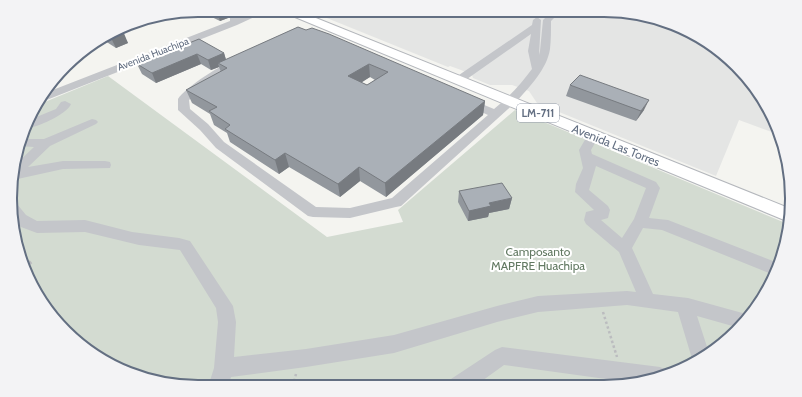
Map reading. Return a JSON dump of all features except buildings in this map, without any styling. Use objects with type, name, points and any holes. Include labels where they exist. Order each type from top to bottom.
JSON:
[{"type":"main road","name":"Avenida Las Torres","points":[[304,17],[785,207]]},
{"type":"main road","name":"Avenida Las Torres","points":[[314,17],[463,77],[593,136],[784,214]]},
{"type":"street","name":"Avenida Huachipa","points":[[56,87],[233,17]]},
{"type":"street","points":[[537,69],[533,51],[538,17]]},
{"type":"street","points":[[225,55],[242,61],[213,74],[194,87],[183,99],[184,110],[204,127],[220,145],[313,212],[350,213],[396,202],[512,100],[537,69],[545,51],[547,20],[550,17]]},
{"type":"street","points":[[463,77],[536,26]]},
{"type":"street","points":[[460,98],[495,114]]},
{"type":"street","points":[[34,122],[60,111],[65,104]]},
{"type":"street","points":[[20,168],[46,143],[92,122]]},
{"type":"street","points":[[593,136],[585,150],[590,170],[582,184],[582,192],[599,206],[604,213],[591,216],[591,220],[624,248],[648,301]]},
{"type":"street","points":[[26,143],[46,143]]},
{"type":"street","points":[[586,156],[652,185],[653,188],[640,222],[624,248]]},
{"type":"street","points":[[19,173],[63,165],[105,165]]},
{"type":"street","points":[[18,217],[33,227],[84,226],[100,228],[118,235],[141,240],[172,242],[185,245],[224,306],[227,322],[224,368],[220,380]]},
{"type":"street","points":[[640,222],[656,226],[665,224],[771,267]]},
{"type":"street","points":[[224,368],[306,358],[394,344],[538,304],[627,298],[685,306],[739,319]]},
{"type":"street","points":[[685,306],[699,352]]},
{"type":"street","points":[[467,380],[502,356],[646,375]]},
{"type":"path","points":[[598,300],[617,356],[617,371]]},
{"type":"shaded area","points":[[324,17],[615,17],[639,20],[673,31],[694,41],[723,62],[747,88],[761,108],[772,132],[739,120],[716,176],[537,103],[529,91],[512,85],[490,85],[473,78],[472,75],[461,70],[450,66],[448,67]]},
{"type":"green space","name":"Camposanto MAPFRE Huachipa","points":[[108,76],[327,237],[403,222],[398,210],[515,110],[783,222],[782,234],[771,268],[761,289],[732,327],[694,356],[673,366],[639,377],[615,380],[187,380],[163,377],[129,366],[108,356],[79,335],[55,309],[41,289],[31,268],[20,234],[17,210],[17,187],[23,152],[31,129],[45,102]]}]
